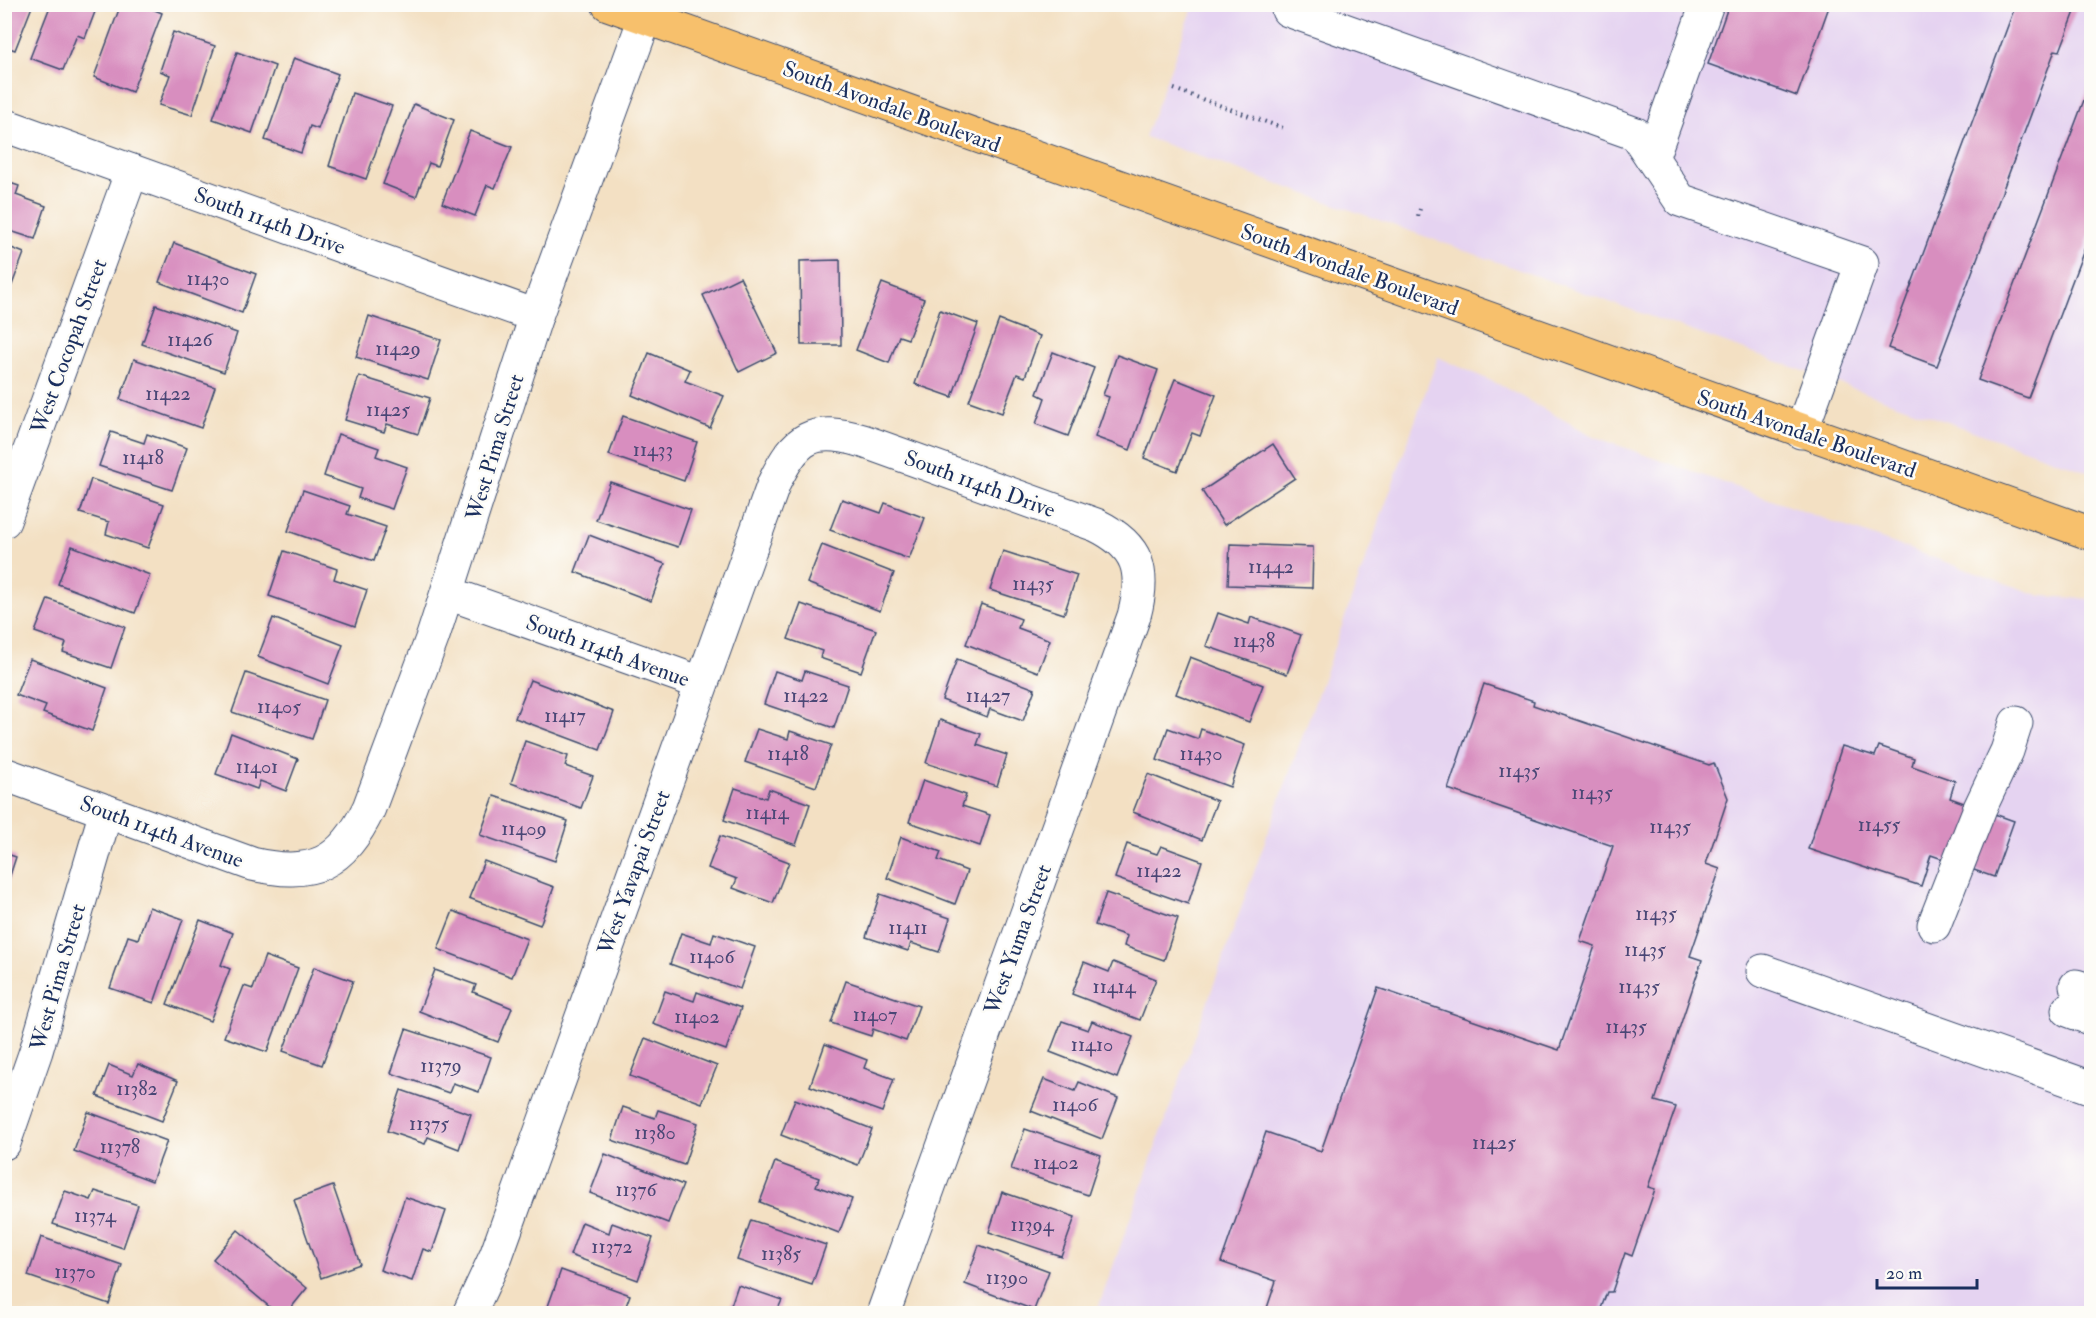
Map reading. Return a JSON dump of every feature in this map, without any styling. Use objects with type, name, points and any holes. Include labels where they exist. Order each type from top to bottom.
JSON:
[{"type":"main road","name":"South Avondale Boulevard","points":[[608,4],[2091,534]]},
{"type":"street","points":[[1652,158],[1707,4]]},
{"type":"street","points":[[1288,10],[1335,15],[1636,134],[1680,200],[1862,263],[1801,432]]},
{"type":"street","name":"West Pima Street","points":[[323,864],[344,849],[359,829],[369,808],[448,593],[536,316],[645,18]]},
{"type":"street","name":"South 114th Drive","points":[[4,125],[536,316]]},
{"type":"street","name":"West Cocopah Street","points":[[4,520],[132,171]]},
{"type":"street","name":"South 114th Drive","points":[[808,437],[827,434],[863,441],[1096,525],[1114,534],[1127,546],[1137,563]]},
{"type":"street","name":"West Yavapai Street","points":[[469,1314],[496,1256],[774,483],[792,451],[808,437]]},
{"type":"street","name":"West Yuma Street","points":[[883,1314],[1134,616],[1139,598],[1137,563]]},
{"type":"street","name":"South 114th Avenue","points":[[448,593],[701,683]]},
{"type":"street","points":[[1934,925],[1980,808],[2007,751],[2016,723]]},
{"type":"street","name":"South 114th Avenue","points":[[4,774],[252,864],[276,870],[300,869],[323,864]]},
{"type":"street","name":"West Pima Street","points":[[4,1143],[36,1051],[106,811]]},
{"type":"street","points":[[1763,971],[2091,1088]]},
{"type":"path","points":[[1174,88],[1283,128]]},
{"type":"path","points":[[1418,216],[1420,210]]},
{"type":"shaded area","points":[[1194,5],[2091,5],[2091,473],[1145,137]]},
{"type":"shaded area","points":[[1438,357],[1498,384],[1595,437],[2041,596],[2091,599],[2091,1313],[1096,1314]]},
{"type":"building","points":[[4,4],[33,4],[15,50],[4,46]]},
{"type":"building","points":[[51,4],[98,4],[85,38],[77,35],[63,70],[30,58]]},
{"type":"building","points":[[121,4],[140,4],[162,13],[132,92],[94,77]]},
{"type":"building","points":[[1729,4],[1830,4],[1797,96],[1708,64]]},
{"type":"building","points":[[2016,4],[2078,4],[2060,51],[2055,50],[1937,366],[1888,348]]},
{"type":"building","points":[[173,32],[215,46],[192,115],[159,105],[170,75],[160,71]]},
{"type":"building","points":[[237,52],[275,66],[252,133],[213,119]]},
{"type":"building","points":[[294,58],[338,74],[318,129],[310,126],[301,153],[265,140]]},
{"type":"building","points":[[2092,79],[2092,229],[2028,398],[1978,380]]},
{"type":"building","points":[[352,93],[392,106],[366,179],[329,166]]},
{"type":"building","points":[[414,104],[454,120],[437,166],[429,163],[416,197],[383,184]]},
{"type":"building","points":[[470,131],[512,147],[495,188],[487,185],[475,216],[442,203]]},
{"type":"building","points":[[4,181],[19,186],[16,195],[46,206],[35,239],[4,229]]},
{"type":"building","points":[[174,243],[256,274],[242,313],[159,282]]},
{"type":"building","points":[[4,245],[24,253],[12,285],[4,282]]},
{"type":"building","points":[[840,260],[841,345],[801,345],[800,261]]},
{"type":"building","points":[[740,277],[777,353],[739,372],[703,295]]},
{"type":"building","points":[[882,283],[924,299],[908,339],[899,336],[889,363],[856,350]]},
{"type":"building","points":[[156,305],[237,333],[224,372],[142,344]]},
{"type":"building","points":[[940,310],[978,324],[952,397],[915,384]]},
{"type":"building","points":[[369,316],[441,340],[428,380],[356,357]]},
{"type":"building","points":[[999,320],[1040,336],[1025,377],[1017,374],[1002,413],[969,401]]},
{"type":"building","points":[[1053,352],[1094,368],[1068,436],[1036,424],[1045,398],[1037,394]]},
{"type":"building","points":[[649,353],[690,370],[685,381],[724,396],[710,428],[632,395]]},
{"type":"building","points":[[1117,355],[1158,370],[1130,450],[1095,437],[1109,397],[1103,395]]},
{"type":"building","points":[[134,359],[215,387],[201,428],[120,399]]},
{"type":"building","points":[[359,376],[430,398],[418,434],[387,424],[384,432],[345,420]]},
{"type":"building","points":[[1175,379],[1216,395],[1200,436],[1192,433],[1177,471],[1144,458]]},
{"type":"building","points":[[623,416],[697,442],[684,481],[609,455]]},
{"type":"building","points":[[111,432],[144,443],[147,434],[187,448],[172,490],[99,466]]},
{"type":"building","points":[[338,434],[379,448],[376,456],[407,467],[392,509],[358,498],[361,489],[324,476]]},
{"type":"building","points":[[1273,444],[1295,478],[1224,525],[1202,491]]},
{"type":"building","points":[[91,479],[164,504],[148,548],[106,534],[109,522],[80,513]]},
{"type":"building","points":[[610,482],[691,510],[678,547],[596,520]]},
{"type":"building","points":[[303,490],[350,506],[347,514],[386,527],[374,561],[288,531]]},
{"type":"building","points":[[842,499],[881,513],[885,503],[925,518],[909,559],[830,530]]},
{"type":"building","points":[[589,535],[665,564],[651,601],[575,572]]},
{"type":"building","points":[[1230,544],[1313,547],[1312,588],[1228,585]]},
{"type":"building","points":[[822,545],[894,573],[880,611],[807,583]]},
{"type":"building","points":[[72,546],[150,575],[135,613],[58,584]]},
{"type":"building","points":[[284,551],[337,569],[334,579],[367,590],[355,626],[269,596]]},
{"type":"building","points":[[1003,551],[1077,575],[1064,614],[990,590]]},
{"type":"building","points":[[48,599],[125,627],[111,668],[63,652],[66,643],[35,632]]},
{"type":"building","points":[[801,604],[876,630],[861,672],[820,658],[822,651],[788,639]]},
{"type":"building","points":[[981,604],[1021,619],[1018,628],[1050,640],[1038,672],[966,644]]},
{"type":"building","points":[[1218,613],[1249,624],[1251,617],[1301,635],[1287,674],[1206,646]]},
{"type":"building","points":[[273,618],[343,645],[328,684],[258,657]]},
{"type":"building","points":[[1190,657],[1263,685],[1249,722],[1176,694]]},
{"type":"building","points":[[30,659],[107,688],[92,731],[43,713],[46,706],[16,695]]},
{"type":"building","points":[[957,659],[1035,689],[1023,721],[990,709],[987,717],[942,700]]},
{"type":"building","points":[[775,671],[802,680],[805,671],[848,685],[834,728],[764,704]]},
{"type":"building","points":[[246,673],[325,700],[312,739],[232,712]]},
{"type":"building","points":[[530,680],[614,712],[600,750],[515,718]]},
{"type":"building","points":[[1484,684],[1534,701],[1533,705],[1709,765],[1714,763],[1728,798],[1706,864],[1720,869],[1690,956],[1702,960],[1655,1101],[1676,1107],[1648,1187],[1655,1189],[1632,1256],[1625,1253],[1612,1292],[1607,1292],[1599,1314],[1265,1314],[1276,1281],[1221,1262],[1266,1132],[1321,1151],[1378,988],[1559,1050],[1595,946],[1580,941],[1613,846],[1448,789]]},
{"type":"building","points":[[940,720],[981,734],[977,745],[1007,755],[997,786],[926,763]]},
{"type":"building","points":[[1168,728],[1198,739],[1201,729],[1245,745],[1230,787],[1157,760]]},
{"type":"building","points":[[757,729],[788,739],[790,731],[831,745],[816,787],[745,762]]},
{"type":"building","points":[[231,733],[298,759],[286,791],[260,781],[257,789],[216,774]]},
{"type":"building","points":[[525,741],[568,756],[565,766],[593,776],[581,808],[511,783]]},
{"type":"building","points":[[1842,746],[1875,756],[1879,746],[1914,758],[1912,766],[1955,781],[1950,798],[2014,821],[1994,877],[1931,855],[1921,886],[1808,849]]},
{"type":"building","points":[[1148,774],[1217,801],[1202,840],[1133,812]]},
{"type":"building","points":[[923,780],[966,795],[962,806],[990,815],[980,846],[909,822]]},
{"type":"building","points":[[735,788],[766,798],[769,789],[810,804],[796,845],[724,820]]},
{"type":"building","points":[[494,796],[568,821],[555,861],[480,835]]},
{"type":"building","points":[[720,836],[789,862],[773,903],[733,888],[737,879],[708,868]]},
{"type":"building","points":[[901,837],[941,852],[938,860],[967,871],[955,904],[887,878]]},
{"type":"building","points":[[1127,844],[1157,854],[1161,846],[1202,861],[1188,904],[1115,878]]},
{"type":"building","points":[[4,853],[16,857],[5,891],[4,891]]},
{"type":"building","points":[[484,861],[554,887],[540,925],[469,898]]},
{"type":"building","points":[[1106,893],[1178,918],[1164,960],[1124,946],[1127,936],[1095,925]]},
{"type":"building","points":[[880,894],[950,918],[939,952],[911,943],[908,951],[866,937]]},
{"type":"building","points":[[149,907],[183,919],[154,1003],[110,988],[128,936],[138,939]]},
{"type":"building","points":[[453,911],[527,939],[512,977],[438,949]]},
{"type":"building","points":[[200,920],[233,933],[221,965],[230,969],[210,1021],[167,1004]]},
{"type":"building","points":[[681,933],[711,943],[714,933],[755,947],[740,989],[670,964]]},
{"type":"building","points":[[265,956],[298,968],[267,1052],[224,1037],[244,986],[253,989]]},
{"type":"building","points":[[1084,962],[1109,972],[1113,962],[1156,979],[1140,1020],[1072,994]]},
{"type":"building","points":[[314,967],[353,981],[322,1065],[283,1051]]},
{"type":"building","points":[[435,970],[476,985],[473,992],[512,1008],[498,1042],[419,1011]]},
{"type":"building","points":[[846,981],[919,1006],[906,1041],[873,1029],[871,1036],[831,1023]]},
{"type":"building","points":[[665,991],[694,1001],[697,992],[741,1008],[726,1050],[653,1024]]},
{"type":"building","points":[[1062,1021],[1088,1030],[1092,1021],[1133,1037],[1117,1078],[1050,1052]]},
{"type":"building","points":[[406,1029],[491,1057],[479,1092],[453,1083],[449,1093],[391,1073]]},
{"type":"building","points":[[645,1038],[717,1066],[702,1103],[630,1076]]},
{"type":"building","points":[[825,1044],[867,1060],[864,1068],[894,1079],[882,1112],[810,1086]]},
{"type":"building","points":[[138,1064],[178,1081],[162,1121],[97,1096],[109,1065],[133,1075]]},
{"type":"building","points":[[1044,1079],[1075,1091],[1079,1082],[1118,1098],[1102,1139],[1031,1111]]},
{"type":"building","points":[[401,1090],[471,1114],[459,1149],[428,1137],[425,1144],[387,1131]]},
{"type":"building","points":[[795,1099],[872,1129],[858,1165],[781,1135]]},
{"type":"building","points":[[623,1107],[655,1118],[658,1110],[698,1123],[684,1165],[612,1140]]},
{"type":"building","points":[[88,1112],[167,1141],[152,1181],[74,1151]]},
{"type":"building","points":[[1025,1129],[1101,1155],[1088,1195],[1011,1169]]},
{"type":"building","points":[[605,1154],[683,1185],[668,1223],[590,1193]]},
{"type":"building","points":[[775,1162],[819,1178],[816,1186],[852,1199],[839,1233],[760,1202]]},
{"type":"building","points":[[333,1186],[360,1264],[321,1278],[294,1200]]},
{"type":"building","points":[[65,1191],[91,1200],[95,1191],[138,1205],[123,1248],[53,1224]]},
{"type":"building","points":[[1002,1192],[1075,1217],[1061,1256],[989,1232]]},
{"type":"building","points":[[405,1197],[446,1211],[432,1252],[423,1249],[412,1281],[380,1270]]},
{"type":"building","points":[[751,1220],[826,1245],[812,1285],[737,1260]]},
{"type":"building","points":[[582,1222],[609,1233],[612,1223],[653,1238],[638,1280],[570,1255]]},
{"type":"building","points":[[238,1230],[307,1288],[286,1314],[278,1314],[213,1259]]},
{"type":"building","points":[[41,1237],[122,1265],[109,1304],[28,1276]]},
{"type":"building","points":[[979,1245],[1049,1271],[1034,1310],[965,1284]]},
{"type":"building","points":[[561,1270],[630,1295],[623,1314],[560,1314],[547,1309]]},
{"type":"building","points":[[738,1285],[782,1300],[778,1309],[789,1314],[728,1314]]}]
